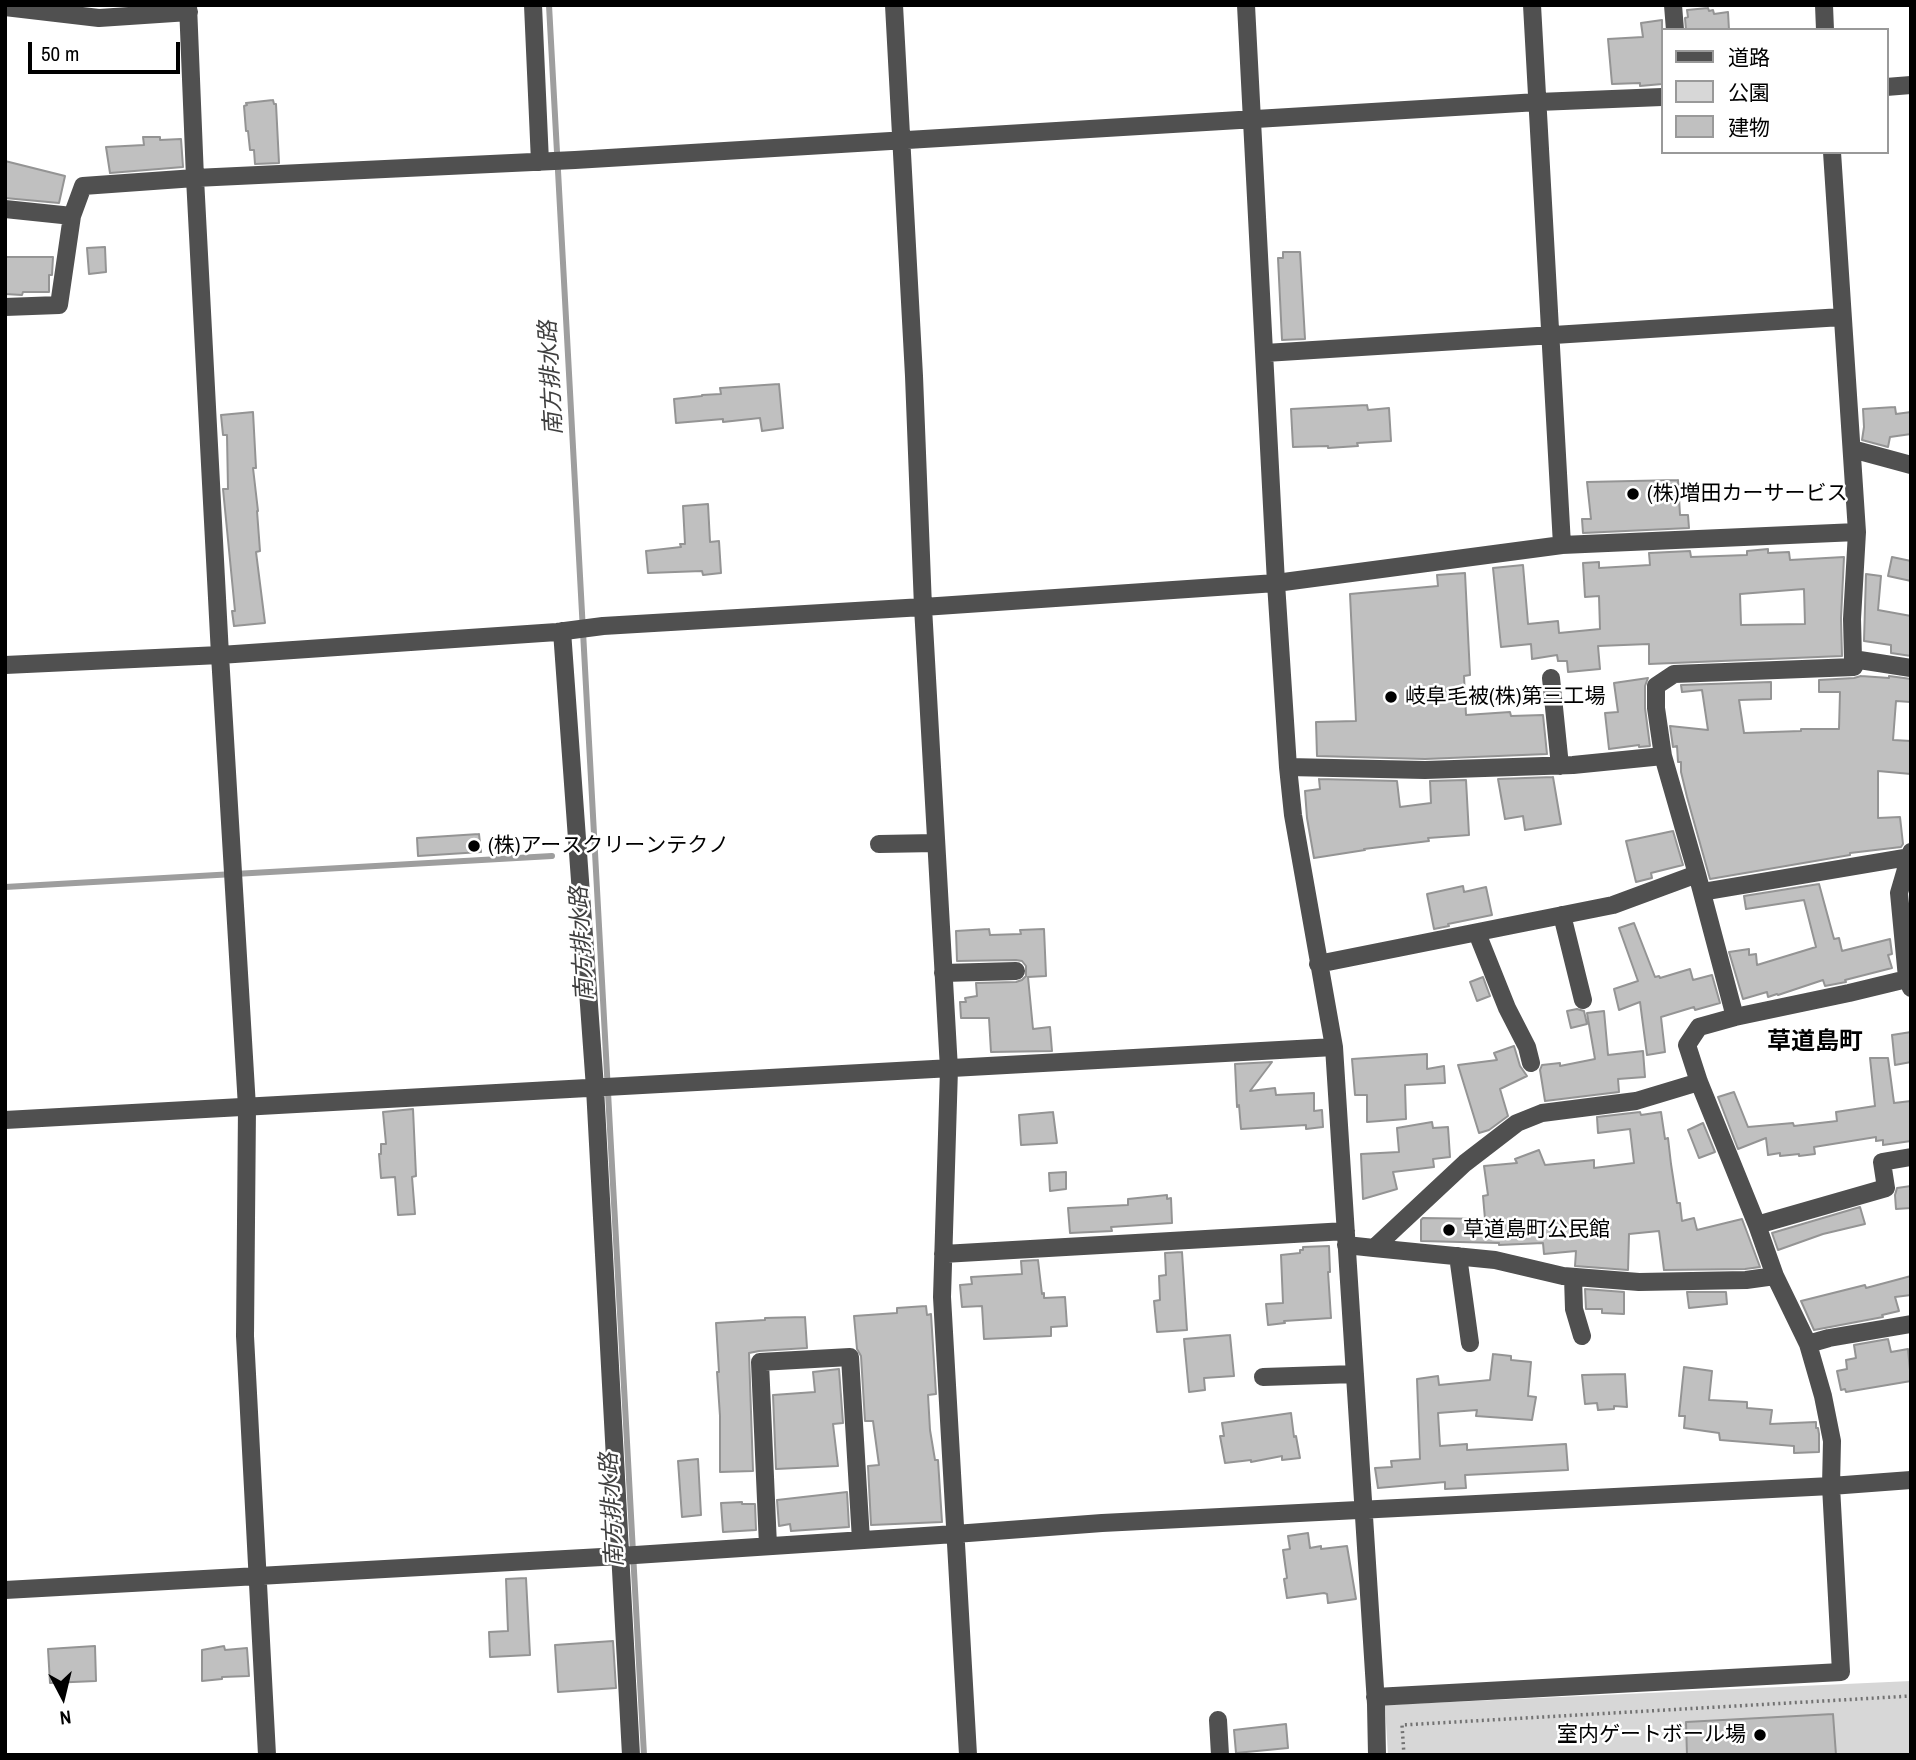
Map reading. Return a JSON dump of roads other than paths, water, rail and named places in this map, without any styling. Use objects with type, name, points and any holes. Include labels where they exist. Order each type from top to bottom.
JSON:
[{"type":"street","points":[[533,5],[542,162]]},
{"type":"street","points":[[894,5],[923,607],[949,1069],[942,1297],[968,1755]]},
{"type":"street","points":[[1246,5],[1288,767],[1293,815],[1334,1047],[1377,1755]]},
{"type":"street","points":[[1532,5],[1562,545]]},
{"type":"street","points":[[1674,5],[1675,28]]},
{"type":"street","points":[[1824,5],[1825,28]]},
{"type":"street","points":[[5,7],[99,18],[188,9],[220,655],[247,1107],[245,1336],[267,1755]]},
{"type":"street","points":[[1888,87],[1911,85]]},
{"type":"street","points":[[5,307],[59,305],[72,216],[83,186],[1660,97]]},
{"type":"street","points":[[1735,1017],[1663,756],[1656,708],[1656,686],[1674,674],[1854,667],[1852,619],[1857,532],[1832,154]]},
{"type":"street","points":[[5,209],[72,216]]},
{"type":"street","points":[[1265,353],[1842,317]]},
{"type":"street","points":[[1852,449],[1911,465]]},
{"type":"street","points":[[5,664],[220,655],[596,627],[1276,583],[1562,545],[1857,532]]},
{"type":"street","points":[[565,631],[596,1088],[631,1755]]},
{"type":"street","points":[[1853,659],[1911,668]]},
{"type":"street","points":[[1552,678],[1560,765]]},
{"type":"street","points":[[1288,767],[1425,770],[1560,765],[1663,756]]},
{"type":"street","points":[[879,844],[936,843]]},
{"type":"street","points":[[1318,964],[1613,905],[1700,883],[1910,855],[1899,893],[1910,981],[1735,1017],[1699,1027],[1687,1045],[1775,1276],[1808,1344],[1823,1396],[1832,1441],[1831,1486],[1841,1672],[1375,1697]]},
{"type":"street","points":[[1562,915],[1583,1000]]},
{"type":"street","points":[[1477,933],[1531,1063]]},
{"type":"street","points":[[943,973],[1016,971]]},
{"type":"street","points":[[5,1120],[1334,1047]]},
{"type":"street","points":[[1374,1248],[1465,1163],[1517,1123],[1542,1113],[1636,1101],[1699,1082]]},
{"type":"street","points":[[1757,1225],[1886,1188],[1882,1162],[1911,1157]]},
{"type":"street","points":[[943,1254],[1346,1238],[1374,1248],[1494,1260],[1563,1276],[1639,1282],[1746,1280],[1775,1276]]},
{"type":"street","points":[[1458,1256],[1469,1343]]},
{"type":"street","points":[[1573,1276],[1574,1309],[1581,1336]]},
{"type":"street","points":[[1808,1344],[1911,1324]]},
{"type":"street","points":[[768,1546],[760,1362],[850,1357],[862,1541]]},
{"type":"street","points":[[1263,1377],[1355,1374]]},
{"type":"street","points":[[5,1590],[862,1541],[1102,1523],[1911,1480]]},
{"type":"street","points":[[1218,1720],[1220,1755]]},
{"type":"waterway","name":"南方排水路","points":[[549,5],[644,1755]]},
{"type":"waterway","points":[[5,887],[552,856]]},
{"type":"place","name":"(株)増田カーサービス","points":[[1633,494]]},
{"type":"place","name":"岐阜毛被(株)第三工場","points":[[1391,697]]},
{"type":"place","name":"(株)アースクリーンテクノ","points":[[474,846]]},
{"type":"place","name":"草道島町公民館","points":[[1449,1230]]},
{"type":"place","name":"室内ゲートボール場","points":[[1760,1735]]},
{"type":"district","name":"草道島町","points":[[1815,1043]]}]
